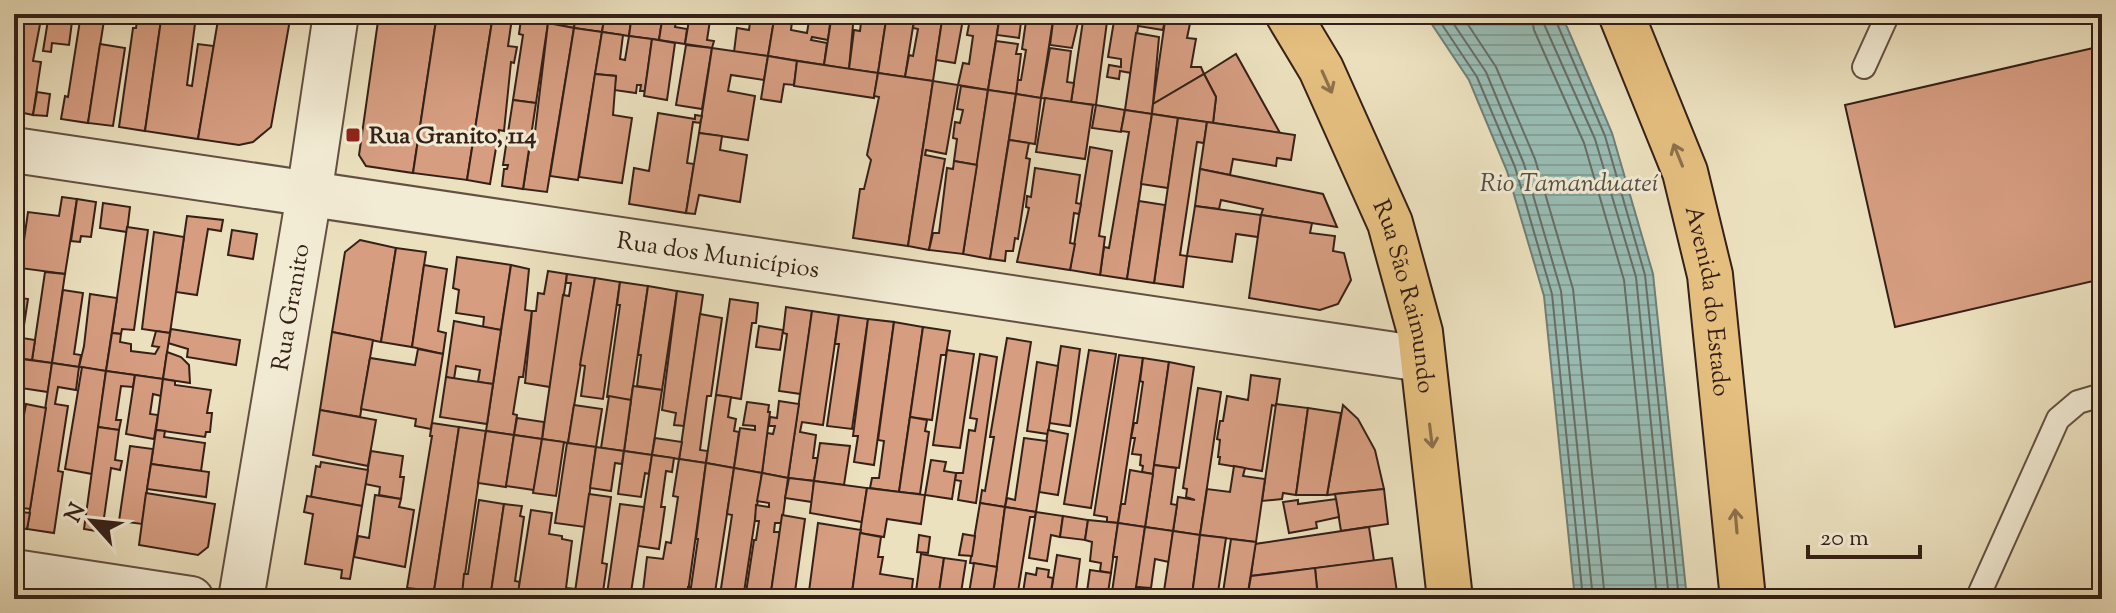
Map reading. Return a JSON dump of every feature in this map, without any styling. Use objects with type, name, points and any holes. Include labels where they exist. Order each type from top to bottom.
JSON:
[{"type":"highway","name":"Rua São Raimundo","points":[[1288,14],[1321,69],[1390,223],[1420,332],[1450,599]]},
{"type":"highway","name":"Avenida do Estado","points":[[1621,14],[1685,172],[1710,275],[1743,599]]},
{"type":"street","name":"Rua Granito","points":[[241,599],[336,14]]},
{"type":"street","name":"Rua dos Municípios","points":[[14,150],[1422,359]]},
{"type":"street","points":[[14,572],[191,599]]},
{"type":"lane","points":[[1864,67],[1888,14]]},
{"type":"lane","points":[[1977,599],[2058,419],[2078,402],[2102,395]]},
{"type":"water","name":"Rio Tamanduateí","points":[[1425,14],[1559,14],[1567,27],[1612,133],[1653,274],[1687,599],[1575,599],[1544,296],[1507,171],[1469,80]]},
{"type":"building","points":[[20,14],[42,14],[33,61],[41,62],[33,115],[14,111],[14,54]]},
{"type":"building","points":[[49,14],[73,14],[69,45],[52,43],[51,52],[43,51]]},
{"type":"building","points":[[81,14],[105,14],[88,123],[61,119],[65,96],[68,97]]},
{"type":"building","points":[[138,14],[162,14],[145,131],[119,127],[133,28],[136,28]]},
{"type":"building","points":[[169,14],[178,14],[177,21],[195,24],[187,85],[192,86],[198,44],[214,46],[198,139],[145,131],[161,20],[168,21]]},
{"type":"building","points":[[219,14],[291,14],[271,127],[253,142],[239,145],[198,139]]},
{"type":"building","points":[[379,14],[437,14],[413,173],[366,166],[359,155]]},
{"type":"building","points":[[437,14],[493,15],[467,180],[413,173]]},
{"type":"building","points":[[550,14],[576,14],[574,28],[548,23]]},
{"type":"building","points":[[576,14],[605,14],[602,32],[574,28]]},
{"type":"building","points":[[605,14],[632,14],[629,36],[602,32]]},
{"type":"building","points":[[632,14],[663,14],[659,40],[629,36]]},
{"type":"building","points":[[663,14],[667,14],[666,20],[676,22],[675,27],[687,29],[685,44],[659,40]]},
{"type":"building","points":[[690,14],[711,14],[707,40],[714,41],[712,48],[685,44]]},
{"type":"building","points":[[751,14],[775,14],[768,56],[734,52],[737,28],[749,30]]},
{"type":"building","points":[[775,14],[793,14],[791,30],[807,33],[810,14],[831,16],[828,40],[812,37],[811,40],[827,43],[824,65],[768,56]]},
{"type":"building","points":[[832,14],[854,14],[849,69],[824,65]]},
{"type":"building","points":[[862,14],[887,14],[878,73],[849,69],[854,30],[860,31]]},
{"type":"building","points":[[887,14],[915,14],[905,77],[878,73]]},
{"type":"building","points":[[943,14],[933,81],[905,77],[909,55],[913,56],[918,29],[913,28],[915,15]]},
{"type":"building","points":[[943,14],[964,14],[955,63],[936,60]]},
{"type":"building","points":[[971,14],[1000,14],[988,90],[958,85],[963,63],[969,64],[973,36],[967,35]]},
{"type":"building","points":[[1000,14],[1022,14],[1019,38],[997,35]]},
{"type":"building","points":[[1027,14],[1054,14],[1041,98],[1016,94],[1026,50],[1022,49]]},
{"type":"building","points":[[1054,14],[1080,14],[1072,48],[1050,45]]},
{"type":"building","points":[[1084,14],[1108,14],[1096,105],[1071,102]]},
{"type":"building","points":[[1110,14],[1140,14],[1131,73],[1120,71],[1119,79],[1107,77],[1109,65],[1121,67],[1121,59],[1108,57],[1114,21],[1110,20]]},
{"type":"building","points":[[1140,14],[1166,14],[1163,30],[1138,26]]},
{"type":"building","points":[[1166,14],[1192,14],[1187,38],[1196,39],[1191,67],[1201,67],[1204,74],[1153,104]]},
{"type":"building","points":[[493,15],[512,18],[508,46],[517,47],[514,63],[511,62],[504,131],[499,130],[490,184],[467,180]]},
{"type":"building","points":[[521,19],[548,23],[536,103],[513,100],[523,35],[519,34]]},
{"type":"building","points":[[548,23],[574,28],[547,192],[523,189],[532,131],[535,132]]},
{"type":"building","points":[[574,28],[602,32],[578,180],[550,176]]},
{"type":"building","points":[[602,32],[623,35],[620,59],[625,60],[629,36],[652,39],[645,91],[640,91],[641,85],[637,85],[636,93],[614,90],[616,76],[595,74]]},
{"type":"building","points":[[1136,33],[1159,37],[1152,114],[1125,110]]},
{"type":"building","points":[[652,39],[675,43],[667,100],[644,96]]},
{"type":"building","points":[[996,41],[1018,44],[1016,54],[1021,54],[1016,94],[988,90]]},
{"type":"building","points":[[100,44],[125,48],[113,126],[88,123]]},
{"type":"building","points":[[686,45],[712,48],[702,109],[676,105]]},
{"type":"building","points":[[2102,46],[2102,279],[1895,327],[1845,105]]},
{"type":"building","points":[[712,48],[768,56],[764,80],[731,75],[728,91],[755,96],[748,140],[699,133]]},
{"type":"building","points":[[1050,48],[1071,51],[1067,82],[1074,83],[1071,102],[1041,98]]},
{"type":"building","points":[[1236,54],[1280,133],[1213,123],[1216,97],[1204,74]]},
{"type":"building","points":[[768,56],[797,61],[794,85],[784,84],[781,102],[761,99]]},
{"type":"building","points":[[797,61],[878,73],[874,98],[794,86]]},
{"type":"building","points":[[878,73],[933,81],[908,246],[853,238],[860,189],[864,189],[871,160],[867,155],[879,97],[874,96]]},
{"type":"building","points":[[595,74],[616,76],[613,115],[632,118],[622,183],[579,177]]},
{"type":"building","points":[[1204,74],[1216,97],[1213,123],[1152,114],[1153,104]]},
{"type":"building","points":[[933,81],[958,85],[946,154],[926,150],[925,155],[945,159],[929,250],[908,246]]},
{"type":"building","points":[[961,86],[988,90],[977,165],[954,161],[957,139],[953,138],[955,122],[960,123],[963,110],[957,109]]},
{"type":"building","points":[[988,90],[1016,94],[990,259],[963,254]]},
{"type":"building","points":[[37,92],[50,94],[47,116],[33,115]]},
{"type":"building","points":[[1016,94],[1041,98],[1035,144],[1009,140]]},
{"type":"building","points":[[1045,98],[1093,105],[1085,159],[1036,152]]},
{"type":"building","points":[[513,100],[536,103],[523,189],[502,186],[504,169],[508,165],[503,165]]},
{"type":"building","points":[[1096,105],[1125,110],[1121,132],[1092,128]]},
{"type":"building","points":[[1125,110],[1152,114],[1127,279],[1100,275],[1104,247],[1109,248],[1129,132],[1121,131]]},
{"type":"building","points":[[658,113],[695,119],[695,115],[702,116],[700,123],[693,122],[687,163],[694,164],[686,213],[629,204],[634,168],[649,171]]},
{"type":"building","points":[[1152,114],[1178,118],[1168,188],[1141,184]]},
{"type":"building","points":[[1178,118],[1207,122],[1204,143],[1197,142],[1180,255],[1187,256],[1183,287],[1154,283]]},
{"type":"building","points":[[1207,122],[1295,135],[1291,160],[1277,158],[1276,166],[1233,159],[1230,175],[1200,169]]},
{"type":"building","points":[[699,133],[722,136],[720,150],[747,155],[740,202],[699,195],[695,214],[686,213]]},
{"type":"building","points":[[1009,140],[1029,143],[1026,158],[1030,159],[1018,239],[1015,238],[1013,251],[1006,251],[1005,261],[990,259]]},
{"type":"building","points":[[1090,147],[1112,151],[1099,236],[1105,237],[1100,275],[1070,270]]},
{"type":"building","points":[[954,161],[977,165],[963,254],[929,250],[933,233],[939,233],[947,168],[953,169]]},
{"type":"building","points":[[1035,168],[1080,175],[1076,203],[1081,204],[1079,214],[1074,213],[1070,243],[1075,244],[1070,270],[1017,262],[1029,208],[1026,207],[1027,196],[1031,197]]},
{"type":"building","points":[[1200,169],[1323,194],[1337,227],[1261,215],[1263,209],[1221,200],[1219,209],[1195,206]]},
{"type":"building","points":[[62,197],[77,199],[65,274],[20,268],[28,212],[59,216]]},
{"type":"building","points":[[77,199],[96,202],[91,237],[81,236],[80,242],[71,241]]},
{"type":"building","points":[[1139,201],[1165,205],[1154,283],[1127,279]]},
{"type":"building","points":[[103,203],[130,207],[127,232],[100,228]]},
{"type":"building","points":[[1195,206],[1261,215],[1258,237],[1236,234],[1232,262],[1187,256]]},
{"type":"building","points":[[1261,215],[1312,223],[1310,233],[1335,236],[1333,251],[1344,253],[1351,280],[1338,304],[1320,310],[1249,298]]},
{"type":"building","points":[[187,216],[223,220],[221,231],[208,229],[197,295],[176,292]]},
{"type":"building","points":[[127,227],[148,230],[134,330],[122,329],[121,334],[112,333]]},
{"type":"building","points":[[232,230],[257,234],[253,259],[228,255]]},
{"type":"building","points":[[154,232],[184,237],[170,333],[142,329]]},
{"type":"building","points":[[360,240],[396,248],[381,342],[332,332],[345,252]]},
{"type":"building","points":[[396,248],[426,252],[412,347],[381,342]]},
{"type":"building","points":[[457,257],[511,265],[501,330],[483,327],[484,317],[456,313],[459,290],[453,288]]},
{"type":"building","points":[[424,265],[447,269],[438,331],[446,333],[443,354],[412,347]]},
{"type":"building","points":[[511,265],[529,269],[525,310],[532,311],[523,377],[519,377],[513,414],[517,415],[514,435],[486,431]]},
{"type":"building","points":[[548,271],[567,274],[550,387],[525,383],[532,311],[536,311],[538,293],[544,294]]},
{"type":"building","points":[[45,272],[65,274],[52,363],[32,360]]},
{"type":"building","points":[[567,274],[595,278],[568,443],[542,439],[563,295],[569,296],[571,283],[566,283]]},
{"type":"building","points":[[595,278],[620,282],[603,399],[581,396],[585,366],[580,365]]},
{"type":"building","points":[[620,282],[648,286],[631,400],[607,397],[620,305],[617,305]]},
{"type":"building","points":[[648,286],[677,291],[662,390],[637,386]]},
{"type":"building","points":[[63,290],[83,293],[74,354],[81,355],[79,367],[52,363]]},
{"type":"building","points":[[677,291],[703,295],[684,426],[674,425],[676,413],[662,410]]},
{"type":"building","points":[[90,294],[117,298],[106,371],[79,367]]},
{"type":"building","points":[[14,297],[28,299],[22,338],[35,340],[32,360],[14,358]]},
{"type":"building","points":[[730,299],[758,303],[756,323],[752,323],[741,399],[716,395]]},
{"type":"building","points":[[786,307],[812,311],[801,394],[779,391],[787,334],[783,333]]},
{"type":"building","points":[[812,311],[839,315],[823,425],[802,422],[800,432],[816,435],[813,458],[818,458],[814,481],[788,478]]},
{"type":"building","points":[[700,314],[722,318],[700,450],[708,451],[706,463],[679,459]]},
{"type":"building","points":[[839,315],[868,319],[852,429],[827,426],[839,344],[835,344]]},
{"type":"building","points":[[868,319],[894,322],[874,465],[854,462],[858,436],[853,436]]},
{"type":"building","points":[[454,321],[501,330],[493,384],[478,382],[480,370],[456,366],[454,379],[446,377]]},
{"type":"building","points":[[894,322],[923,327],[899,492],[870,488],[872,478],[879,478],[884,441],[878,440]]},
{"type":"building","points":[[759,326],[783,330],[780,350],[756,347]]},
{"type":"building","points":[[923,327],[950,331],[946,355],[941,355],[932,420],[910,417]]},
{"type":"building","points":[[171,329],[240,340],[236,365],[187,357],[188,349],[168,343]]},
{"type":"building","points":[[156,331],[170,333],[163,379],[106,371],[112,333],[121,334],[120,342],[131,344],[131,351],[155,354],[159,347],[152,346]]},
{"type":"building","points":[[332,332],[373,340],[360,417],[320,410]]},
{"type":"building","points":[[1007,338],[1031,342],[1005,507],[980,503],[982,490],[985,491],[994,437],[990,437]]},
{"type":"building","points":[[1061,346],[1080,349],[1070,426],[1049,423]]},
{"type":"building","points":[[418,349],[443,354],[431,429],[415,426],[416,419],[361,409],[370,358],[415,365]]},
{"type":"building","points":[[947,350],[974,354],[960,448],[933,445]]},
{"type":"building","points":[[1089,350],[1116,354],[1091,508],[1064,504]]},
{"type":"building","points":[[167,352],[181,357],[189,365],[190,383],[163,379]]},
{"type":"building","points":[[980,354],[997,357],[976,503],[958,500],[961,481],[955,480],[956,473],[963,473],[969,430],[975,431],[977,419],[970,418]]},
{"type":"building","points":[[1119,355],[1143,358],[1118,523],[1107,522],[1107,517],[1094,515]]},
{"type":"building","points":[[14,358],[52,363],[48,392],[14,387]]},
{"type":"building","points":[[1143,358],[1169,362],[1153,474],[1142,472],[1141,455],[1132,454],[1135,438],[1131,438],[1134,423],[1137,423]]},
{"type":"building","points":[[1037,362],[1058,366],[1048,434],[1027,431]]},
{"type":"building","points":[[1169,362],[1194,367],[1179,468],[1154,465]]},
{"type":"building","points":[[52,363],[79,367],[76,390],[58,387],[55,404],[68,406],[58,471],[63,472],[54,533],[27,529]]},
{"type":"building","points":[[82,367],[106,371],[92,474],[65,469]]},
{"type":"building","points":[[106,371],[135,375],[133,387],[121,386],[116,420],[121,420],[119,430],[98,427]]},
{"type":"building","points":[[135,375],[163,379],[161,396],[153,394],[150,414],[158,415],[154,439],[126,434]]},
{"type":"building","points":[[1251,375],[1280,379],[1276,406],[1272,405],[1262,471],[1219,464],[1218,457],[1220,440],[1217,439],[1227,396],[1248,400]]},
{"type":"building","points":[[446,377],[493,384],[487,424],[440,417]]},
{"type":"building","points":[[163,379],[175,381],[175,385],[211,390],[207,413],[212,413],[210,432],[206,432],[205,437],[156,430]]},
{"type":"building","points":[[633,386],[662,390],[652,455],[624,451]]},
{"type":"building","points":[[1198,388],[1221,392],[1200,535],[1173,531],[1178,497],[1195,500],[1186,497],[1187,489],[1183,488]]},
{"type":"building","points":[[716,395],[731,397],[728,417],[736,419],[734,431],[739,432],[734,468],[706,463]]},
{"type":"building","points":[[609,396],[631,400],[624,451],[601,448]]},
{"type":"building","points":[[779,401],[799,404],[788,478],[762,473],[767,433],[773,434],[775,426],[769,426],[770,417],[777,418]]},
{"type":"building","points":[[747,402],[769,405],[762,473],[734,468],[740,428],[755,430],[755,426],[743,425]]},
{"type":"building","points":[[26,404],[46,408],[30,509],[14,507],[14,419],[23,420]]},
{"type":"building","points":[[1276,404],[1308,408],[1296,495],[1283,493],[1282,499],[1262,501]]},
{"type":"building","points":[[574,405],[602,409],[596,447],[568,443]]},
{"type":"building","points":[[1343,405],[1358,419],[1375,450],[1384,489],[1327,495]]},
{"type":"building","points":[[1308,408],[1341,413],[1327,495],[1296,495]]},
{"type":"building","points":[[320,410],[376,420],[368,466],[313,455]]},
{"type":"building","points":[[910,417],[927,420],[925,431],[929,432],[920,494],[899,492]]},
{"type":"building","points":[[517,418],[544,422],[542,439],[514,435]]},
{"type":"building","points":[[432,423],[459,427],[434,591],[407,588]]},
{"type":"building","points":[[98,427],[119,430],[115,460],[122,461],[120,470],[111,468],[102,532],[84,529]]},
{"type":"building","points":[[459,427],[486,431],[462,595],[434,591]]},
{"type":"building","points":[[156,430],[165,431],[164,437],[205,443],[201,471],[151,464]]},
{"type":"building","points":[[1048,430],[1068,434],[1058,495],[1039,492]]},
{"type":"building","points":[[486,431],[514,435],[506,487],[478,483]]},
{"type":"building","points":[[514,435],[542,439],[534,490],[506,486]]},
{"type":"building","points":[[655,438],[682,442],[679,459],[652,455]]},
{"type":"building","points":[[1024,438],[1047,441],[1036,512],[1005,507],[1007,498],[1015,500]]},
{"type":"building","points":[[542,439],[564,442],[556,496],[533,493]]},
{"type":"building","points":[[567,443],[596,447],[585,527],[555,523]]},
{"type":"building","points":[[820,443],[850,446],[844,485],[814,481]]},
{"type":"building","points":[[130,446],[153,449],[142,524],[119,521]]},
{"type":"building","points":[[596,447],[624,451],[622,464],[615,463],[611,491],[590,488]]},
{"type":"building","points":[[371,451],[403,456],[401,499],[379,495],[380,487],[365,484]]},
{"type":"building","points":[[624,451],[652,455],[641,497],[618,494]]},
{"type":"building","points":[[652,455],[674,458],[672,472],[666,471],[659,549],[638,546]]},
{"type":"building","points":[[679,459],[706,463],[687,599],[630,599],[632,590],[643,591],[647,557],[663,559],[666,542],[671,543],[678,497],[673,496]]},
{"type":"building","points":[[931,460],[946,462],[944,471],[956,473],[952,499],[925,495]]},
{"type":"building","points":[[321,462],[368,470],[362,506],[311,497],[316,466],[320,467]]},
{"type":"building","points":[[706,463],[734,468],[714,599],[687,599],[698,539]]},
{"type":"building","points":[[151,464],[209,472],[206,497],[147,489]]},
{"type":"building","points":[[1154,465],[1176,468],[1171,504],[1177,505],[1173,531],[1145,527]]},
{"type":"building","points":[[1234,466],[1245,468],[1243,476],[1265,479],[1256,542],[1200,535],[1207,489],[1230,492]]},
{"type":"building","points":[[734,468],[762,473],[743,599],[714,599],[714,594],[720,595],[732,515],[727,514]]},
{"type":"building","points":[[1130,470],[1153,474],[1145,527],[1118,523],[1121,504],[1125,504]]},
{"type":"building","points":[[762,473],[788,478],[782,523],[775,523],[774,532],[780,532],[770,599],[745,599],[759,521],[755,521],[756,505],[769,507],[769,503],[757,501]]},
{"type":"building","points":[[789,478],[814,481],[812,502],[785,498]]},
{"type":"building","points":[[814,481],[867,488],[862,522],[810,513]]},
{"type":"building","points":[[867,488],[925,495],[921,524],[887,519],[884,537],[860,533]]},
{"type":"building","points":[[1384,489],[1388,524],[1341,531],[1335,494]]},
{"type":"building","points":[[146,493],[215,504],[208,547],[198,555],[139,545]]},
{"type":"building","points":[[589,494],[611,497],[602,563],[607,564],[602,599],[574,599]]},
{"type":"building","points":[[375,495],[401,499],[399,507],[414,510],[405,567],[354,557],[358,536],[369,538]]},
{"type":"building","points":[[307,496],[362,506],[350,579],[341,578],[342,570],[305,564],[313,514],[304,512]]},
{"type":"building","points":[[1336,499],[1339,517],[1316,522],[1317,528],[1289,533],[1283,502],[1298,500],[1298,504]]},
{"type":"building","points":[[479,500],[504,504],[490,599],[462,595]]},
{"type":"building","points":[[980,503],[1005,507],[997,567],[970,563]]},
{"type":"building","points":[[504,504],[522,506],[520,516],[524,517],[515,581],[520,582],[517,599],[490,599]]},
{"type":"building","points":[[620,504],[644,507],[630,599],[602,599],[603,594],[607,594]]},
{"type":"building","points":[[1005,507],[1036,512],[1035,517],[1030,517],[1017,598],[993,595]]},
{"type":"building","points":[[531,510],[552,513],[549,534],[572,541],[566,588],[575,589],[574,599],[517,599]]},
{"type":"building","points":[[15,511],[30,513],[27,529],[14,527]]},
{"type":"building","points":[[1036,512],[1063,516],[1060,537],[1051,535],[1047,561],[1029,558]]},
{"type":"building","points":[[782,515],[805,519],[794,599],[770,599]]},
{"type":"building","points":[[1063,516],[1088,520],[1085,540],[1060,537]]},
{"type":"building","points":[[1088,520],[1118,523],[1111,573],[1100,571],[1101,563],[1090,561],[1092,542],[1085,540]]},
{"type":"building","points":[[818,523],[861,530],[851,599],[808,599]]},
{"type":"building","points":[[1118,523],[1145,527],[1135,599],[1111,599]]},
{"type":"building","points":[[1145,527],[1173,531],[1169,562],[1155,559],[1151,588],[1136,587]]},
{"type":"building","points":[[1369,527],[1374,561],[1251,576],[1255,544]]},
{"type":"building","points":[[1173,531],[1200,535],[1192,595],[1164,591]]},
{"type":"building","points":[[860,533],[881,537],[878,557],[883,557],[880,574],[913,579],[911,597],[854,599],[855,593],[852,593]]},
{"type":"building","points":[[963,534],[975,536],[972,556],[959,555]]},
{"type":"building","points":[[919,535],[930,537],[928,553],[917,552]]},
{"type":"building","points":[[1200,535],[1226,538],[1217,599],[1192,595]]},
{"type":"building","points":[[1231,539],[1256,542],[1247,599],[1222,599]]},
{"type":"building","points":[[921,554],[944,558],[938,599],[915,599]]},
{"type":"building","points":[[1057,555],[1080,559],[1075,599],[1050,599]]},
{"type":"building","points":[[944,558],[966,561],[960,599],[938,599]]},
{"type":"building","points":[[1392,558],[1398,599],[1318,599],[1315,568]]},
{"type":"building","points":[[974,563],[997,567],[992,599],[968,599]]},
{"type":"building","points":[[1037,568],[1049,570],[1048,577],[1053,578],[1050,599],[1022,599],[1026,573],[1036,575]]},
{"type":"building","points":[[1315,568],[1318,599],[1247,599],[1251,576]]},
{"type":"building","points":[[1090,570],[1111,573],[1107,599],[1086,599]]},
{"type":"building","points":[[1136,587],[1164,591],[1163,599],[1135,599]]},
{"type":"building","points":[[1164,591],[1192,595],[1191,599],[1163,599]]},
{"type":"place","name":"Rua Granito, 114","points":[[353,135]]}]
